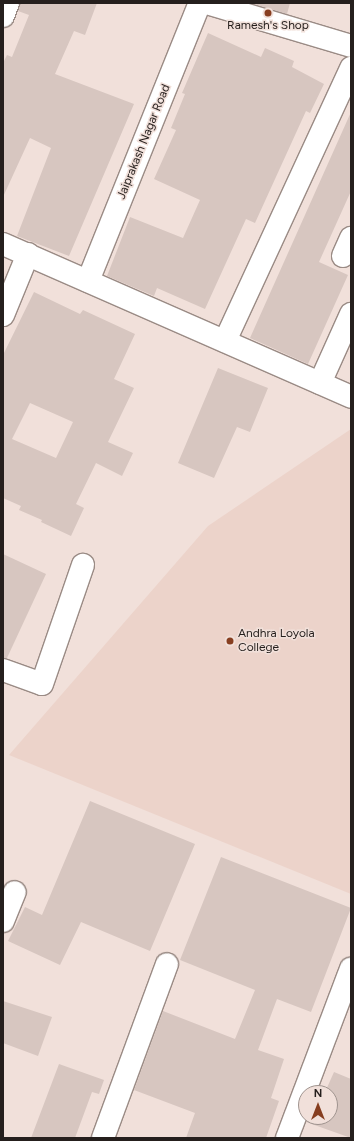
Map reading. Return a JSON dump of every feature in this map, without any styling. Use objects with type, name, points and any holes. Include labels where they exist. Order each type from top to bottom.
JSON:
[{"type":"street","points":[[3,16],[8,3]]},
{"type":"street","name":"Jaiprakash Nagar Road","points":[[88,281],[200,3]]},
{"type":"street","points":[[207,3],[351,46]]},
{"type":"street","points":[[225,341],[351,68]]},
{"type":"street","points":[[3,244],[351,397]]},
{"type":"street","points":[[3,315],[28,254]]},
{"type":"street","points":[[320,383],[351,314]]},
{"type":"street","points":[[3,670],[42,684],[83,565]]},
{"type":"street","points":[[3,921],[15,892]]},
{"type":"street","points":[[103,1138],[167,964]]},
{"type":"street","points":[[287,1138],[351,970]]},
{"type":"shaded area","name":"Andhra Loyola College","points":[[351,429],[351,894],[9,755],[208,526]]},
{"type":"building","points":[[20,3],[97,3],[85,35],[74,31],[55,74],[134,104],[69,256],[17,236],[51,148],[30,138],[3,197],[3,63],[7,55],[12,57],[29,15],[18,11]]},
{"type":"building","points":[[251,3],[290,3],[287,14]]},
{"type":"building","points":[[208,33],[261,57],[265,48],[294,61],[292,67],[324,84],[310,113],[306,111],[255,223],[246,219],[205,309],[157,288],[154,296],[107,276],[130,217],[183,238],[200,200],[154,179],[176,130],[171,128],[185,94],[182,93]]},
{"type":"building","points":[[351,112],[351,191],[319,262],[348,275],[308,364],[250,338]]},
{"type":"building","points":[[34,292],[80,314],[83,310],[135,334],[114,379],[134,388],[108,442],[133,453],[122,476],[96,463],[76,504],[84,508],[71,536],[41,522],[42,520],[19,510],[21,506],[3,498],[3,355]],"holes":[[[30,403],[73,422],[56,458],[12,439]]]},
{"type":"building","points":[[218,368],[268,388],[250,432],[237,427],[214,478],[178,463]]},
{"type":"building","points":[[3,554],[46,574],[7,658],[3,658]]},
{"type":"building","points":[[90,801],[195,844],[150,951],[81,922],[60,965],[8,941],[25,907],[42,915]]},
{"type":"building","points":[[221,857],[351,908],[311,1012],[277,999],[258,1050],[284,1059],[271,1098],[279,1101],[266,1138],[186,1138],[195,1113],[134,1090],[163,1011],[235,1039],[255,990],[180,960]]},
{"type":"building","points":[[3,1001],[52,1017],[38,1056],[3,1043]]},
{"type":"building","points":[[59,1064],[104,1080],[99,1094],[92,1092],[75,1138],[31,1138]]},
{"type":"building","points":[[334,1072],[351,1079],[351,1138],[314,1125],[338,1125],[338,1085],[328,1085]]},
{"type":"place","name":"Ramesh's Shop","points":[[268,13]]},
{"type":"place","name":"Andhra Loyola College","points":[[230,641]]}]
